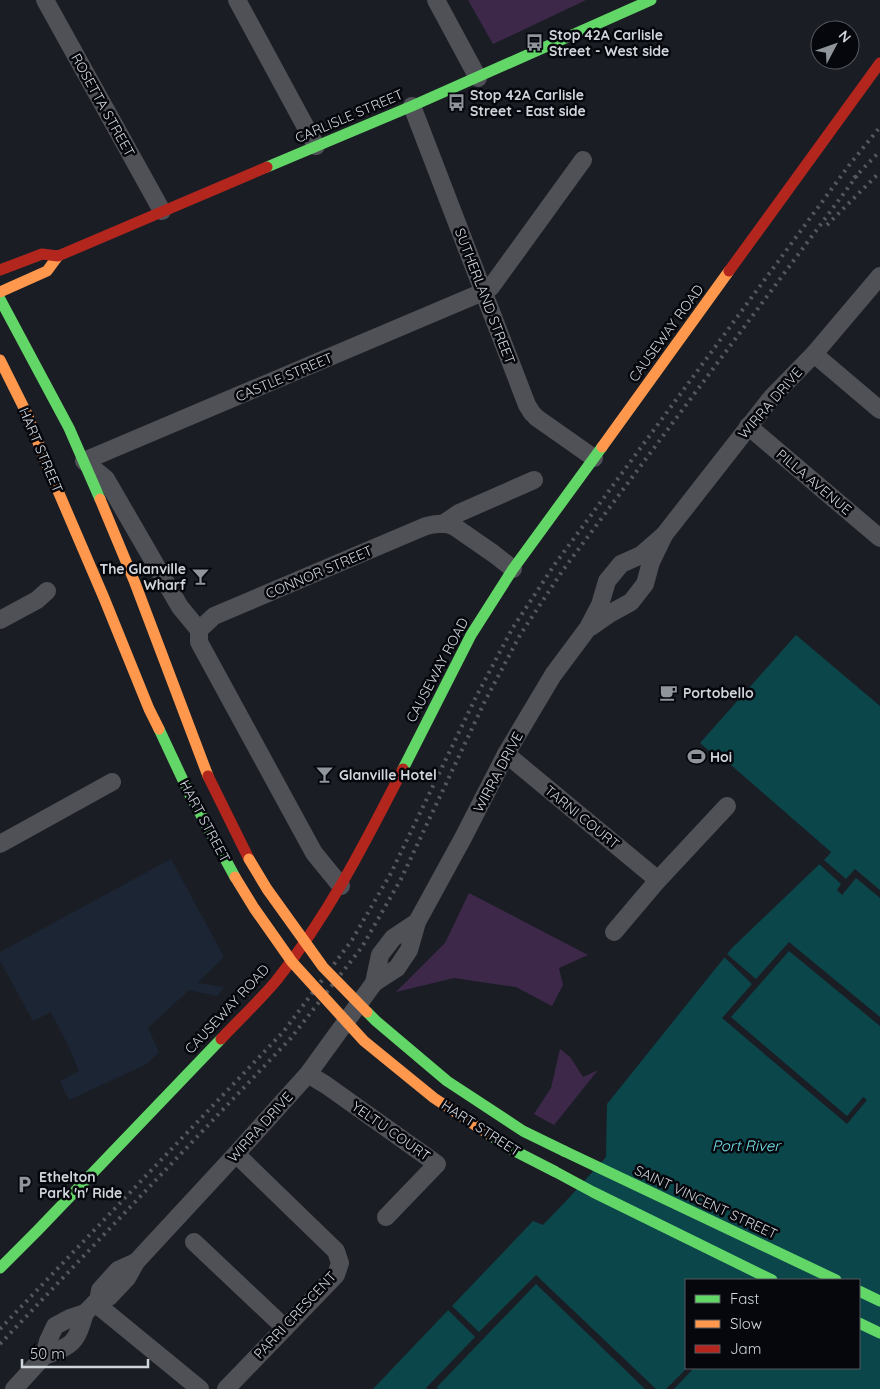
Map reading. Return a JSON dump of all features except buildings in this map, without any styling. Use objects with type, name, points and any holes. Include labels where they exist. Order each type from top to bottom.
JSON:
[{"type":"main road","name":"CARLISLE STREET","points":[[0,270],[42,254],[58,256],[478,78],[651,0]]},
{"type":"main road","name":"CAUSEWAY ROAD","points":[[0,1268],[275,982],[316,927],[364,845],[471,635],[513,569],[880,63]]},
{"type":"main road","name":"CARLISLE STREET","points":[[0,292],[48,271],[58,256]]},
{"type":"main road","name":"HART STREET","points":[[0,299],[69,428],[84,461],[135,582],[208,776],[249,859],[267,889],[318,960],[376,1021],[446,1081],[523,1131],[564,1151]]},
{"type":"main road","name":"HART STREET","points":[[0,360],[27,414],[150,709],[190,793],[235,877],[292,962],[364,1041],[434,1098],[510,1148],[593,1192],[770,1279]]},
{"type":"main road","name":"SAINT VINCENT STREET","points":[[564,1151],[834,1279]]},
{"type":"main road","points":[[860,1291],[880,1301]]},
{"type":"main road","points":[[860,1323],[880,1333]]},
{"type":"street","name":"ROSETTA STREET","points":[[45,0],[162,211]]},
{"type":"street","points":[[236,0],[316,146]]},
{"type":"street","points":[[436,0],[478,78]]},
{"type":"street","name":"SUTHERLAND STREET","points":[[412,106],[527,405],[537,418],[594,458]]},
{"type":"street","points":[[484,292],[492,286],[582,160]]},
{"type":"street","name":"WIRRA DRIVE","points":[[93,1305],[100,1290],[118,1270],[136,1262],[308,1074],[374,982],[380,955],[393,938],[417,922],[506,754],[553,675],[588,628],[600,605],[608,581],[621,564],[641,555],[664,535],[772,397],[814,354],[880,276]]},
{"type":"street","name":"CASTLE STREET","points":[[84,461],[484,292]]},
{"type":"street","points":[[814,354],[880,410]]},
{"type":"street","name":"PILLA AVENUE","points":[[748,426],[880,538]]},
{"type":"street","name":"HART STREET","points":[[84,461],[106,479],[180,606],[199,630],[199,642],[314,853],[341,886]]},
{"type":"street","name":"CONNOR STREET","points":[[199,630],[214,616],[426,526],[444,524],[459,513],[534,480]]},
{"type":"street","points":[[444,524],[455,527],[513,569]]},
{"type":"street","name":"WIRRA DRIVE","points":[[588,628],[631,602],[645,584],[651,562],[664,535]]},
{"type":"street","points":[[0,620],[37,600],[47,590]]},
{"type":"street","name":"TARNI COURT","points":[[506,754],[658,880]]},
{"type":"street","points":[[0,844],[112,782]]},
{"type":"street","points":[[614,932],[658,880],[727,806]]},
{"type":"street","name":"YELTU COURT","points":[[308,1074],[437,1164],[386,1217]]},
{"type":"street","name":"PARRI CRESCENT","points":[[226,1389],[336,1275],[340,1263],[336,1252],[236,1154]]},
{"type":"street","points":[[194,1242],[285,1328]]},
{"type":"street","points":[[20,1387],[44,1356],[55,1326],[93,1305],[200,1389]]},
{"type":"shaded area","points":[[468,0],[586,0],[493,44]]},
{"type":"shaded area","points":[[171,859],[224,957],[197,983],[224,987],[217,996],[189,990],[148,1028],[159,1052],[147,1064],[69,1100],[60,1081],[79,1071],[68,1045],[51,1012],[33,1021],[0,961],[0,952]]},
{"type":"shaded area","points":[[469,893],[588,955],[559,968],[563,985],[552,1006],[516,987],[454,978],[396,992],[445,943]]},
{"type":"shaded area","points":[[560,1049],[570,1057],[583,1077],[598,1070],[554,1125],[534,1114],[551,1088]]},
{"type":"water","name":"Port River","points":[[796,635],[880,706],[880,1389],[373,1389],[533,1221],[543,1225],[606,1157],[607,1104],[732,948],[829,855],[700,743]]},
{"type":"pier","points":[[715,751],[831,852],[829,855],[712,754]]},
{"type":"pier","points":[[823,859],[846,879],[855,869],[880,890],[880,898],[856,878],[842,895],[837,890],[841,884],[818,863]]},
{"type":"pier","points":[[789,942],[880,1017],[880,1026],[789,951],[731,1017],[847,1116],[863,1097],[867,1100],[847,1124],[722,1018],[752,984],[724,957],[727,954],[756,979]]},
{"type":"pier","points":[[536,1275],[656,1389],[645,1389],[536,1284],[437,1387],[438,1389],[427,1389],[475,1337],[446,1308],[450,1304],[479,1332]]},
{"type":"pier","points":[[686,1369],[693,1369],[674,1389],[666,1389]]},
{"type":"railway","points":[[0,1329],[284,1031],[352,940],[391,873],[476,697],[512,629],[555,564],[850,164],[880,127]]},
{"type":"railway","points":[[854,178],[880,151]]},
{"type":"railway","points":[[827,225],[880,172]]},
{"type":"railway","points":[[0,1344],[291,1038],[362,947],[401,879],[485,701],[520,635],[563,570],[859,173]]},
{"type":"traffic: fast","points":[[267,167],[412,106],[651,0]]},
{"type":"traffic: fast","points":[[0,299],[69,428],[100,499]]},
{"type":"traffic: fast","points":[[403,769],[471,635],[513,569],[602,447]]},
{"type":"traffic: fast","points":[[159,729],[189,793],[235,877]]},
{"type":"traffic: fast","points":[[367,1012],[447,1081],[523,1131],[564,1151]]},
{"type":"traffic: fast","points":[[0,1268],[221,1039]]},
{"type":"traffic: fast","points":[[490,1135],[509,1148],[554,1171]]},
{"type":"traffic: fast","points":[[564,1151],[834,1279]]},
{"type":"traffic: fast","points":[[554,1171],[770,1279]]},
{"type":"traffic: fast","points":[[860,1291],[880,1301]]},
{"type":"traffic: fast","points":[[860,1323],[880,1333]]},
{"type":"traffic: slow","points":[[0,292],[47,271],[58,256]]},
{"type":"traffic: slow","points":[[602,447],[729,271]]},
{"type":"traffic: slow","points":[[0,360],[27,414],[159,729]]},
{"type":"traffic: slow","points":[[100,499],[135,583],[208,776]]},
{"type":"traffic: slow","points":[[249,859],[267,889],[323,967],[367,1012]]},
{"type":"traffic: slow","points":[[235,877],[292,962],[364,1041],[434,1098],[490,1135]]},
{"type":"traffic: jam","points":[[729,271],[880,63]]},
{"type":"traffic: jam","points":[[0,270],[42,254],[58,256],[267,167]]},
{"type":"traffic: jam","points":[[221,1039],[276,981],[312,931],[345,878],[403,769]]},
{"type":"traffic: jam","points":[[208,776],[249,859]]},
{"type":"place","name":"Stop 42A Carlisle Street - West side","points":[[535,43]]},
{"type":"place","name":"Stop 42A Carlisle Street - East side","points":[[456,103]]},
{"type":"place","name":"The Glanville Wharf","points":[[200,577]]},
{"type":"place","name":"Portobello","points":[[669,693]]},
{"type":"place","name":"Hoi","points":[[696,757]]},
{"type":"place","name":"Glanville Hotel","points":[[325,775]]},
{"type":"place","name":"Ethelton Park 'n' Ride","points":[[25,1185]]}]
